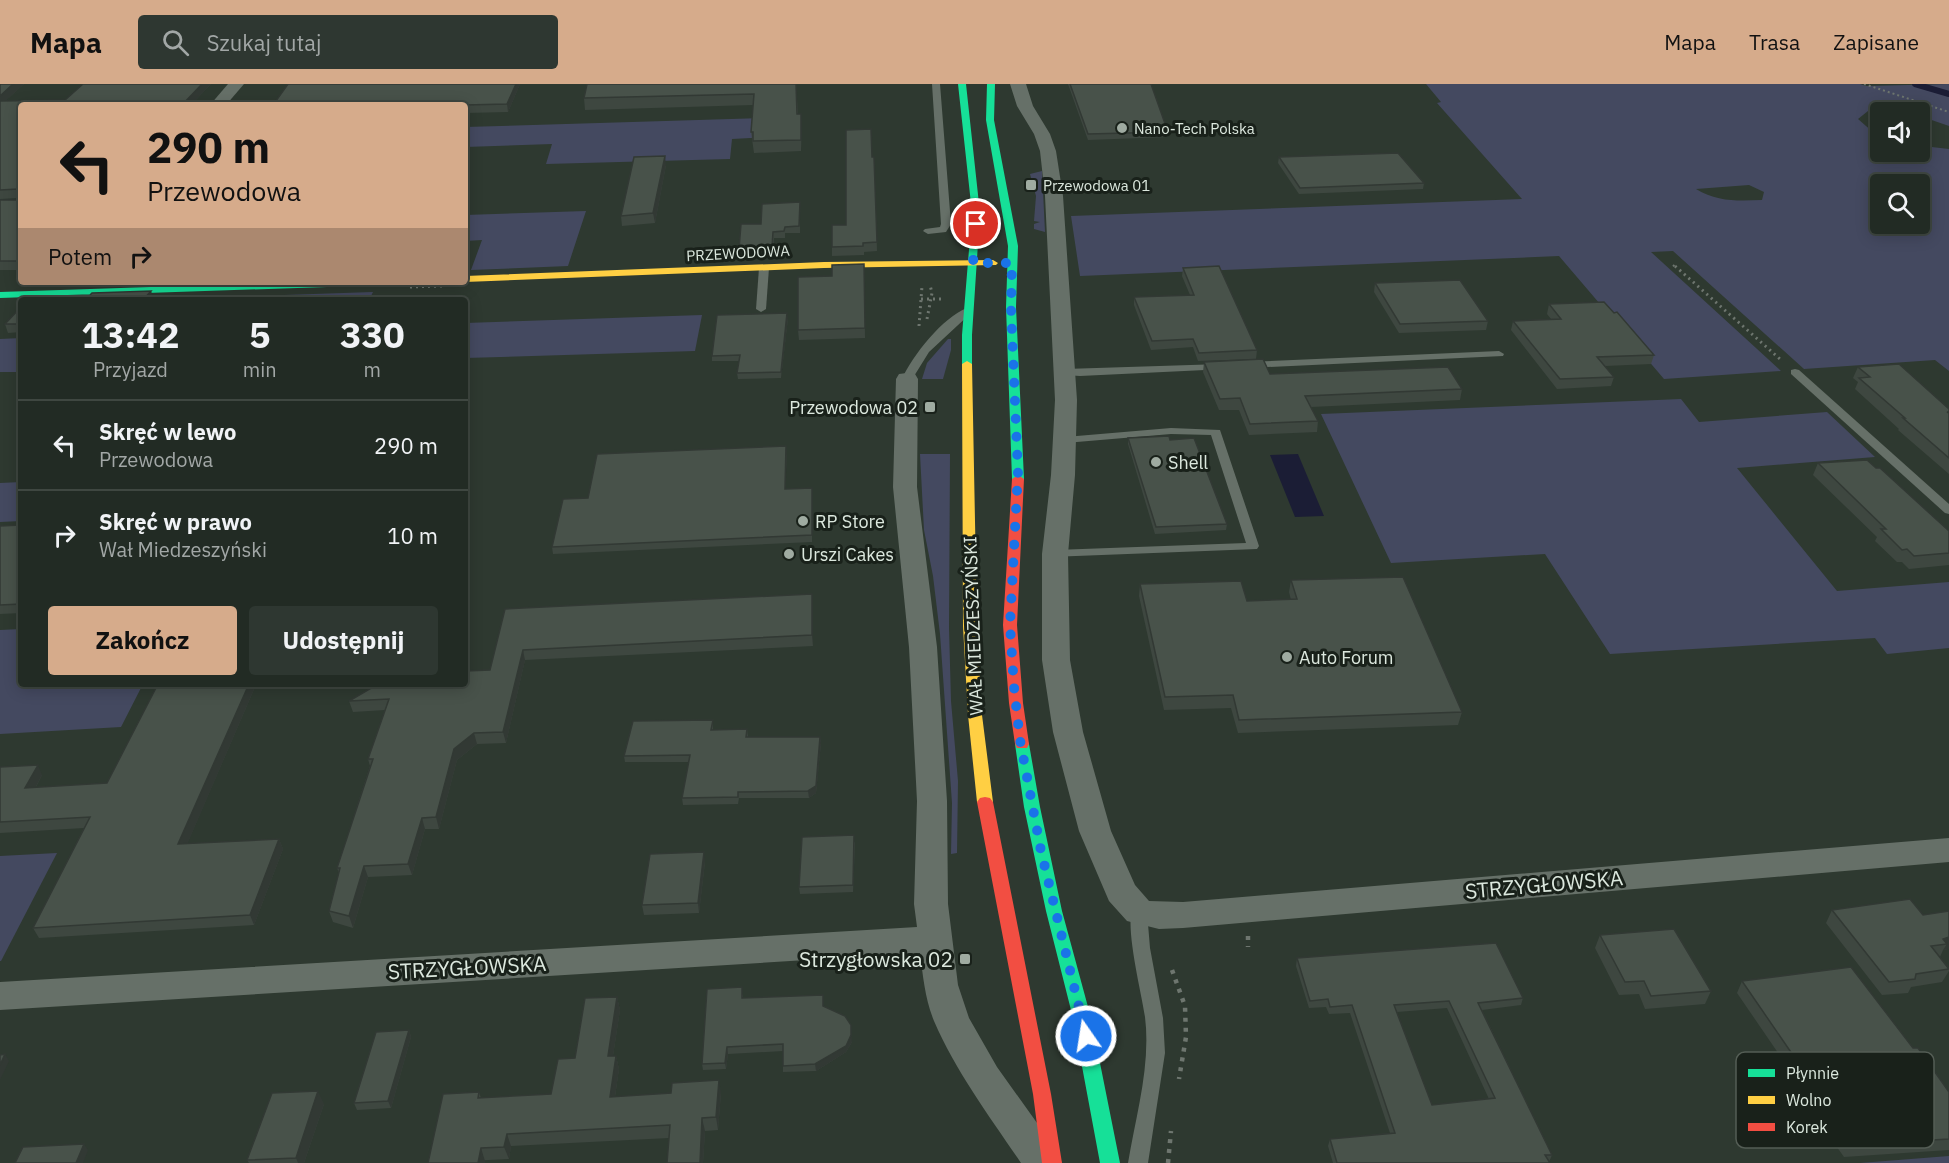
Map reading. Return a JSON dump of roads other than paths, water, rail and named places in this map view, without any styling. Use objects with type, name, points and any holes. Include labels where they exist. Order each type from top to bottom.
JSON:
[{"type":"main road","name":"WAŁ MIEDZESZYŃSKI","points":[[962,84],[975,202],[973,263],[967,311],[970,635],[975,715],[988,824],[1042,1094],[1052,1163]]},
{"type":"main road","name":"WAŁ MIEDZESZYŃSKI","points":[[991,84],[990,120],[1012,240],[1011,327],[1018,479],[1010,625],[1016,703],[1041,851],[1082,1018],[1110,1163]]},
{"type":"main road","name":"PRZEWODOWA","points":[[468,279],[764,268],[1012,263]]},
{"type":"main road","points":[[0,295],[60,287],[190,285]]},
{"type":"street","points":[[221,102],[236,84]]},
{"type":"street","points":[[1018,84],[1025,106],[1042,134],[1051,162],[1065,372],[1065,440],[1055,554],[1056,660],[1068,732],[1095,831],[1121,892],[1139,912]]},
{"type":"street","points":[[907,379],[905,487],[923,647],[932,801],[931,904],[941,985],[952,1020],[984,1078],[1043,1163]]},
{"type":"street","name":"STRZYGŁOWSKA","points":[[1139,912],[1159,916],[1183,915],[1949,850]]},
{"type":"street","name":"STRZYGŁOWSKA","points":[[0,996],[934,939]]},
{"type":"lane","points":[[928,231],[943,230],[946,224],[936,84]]},
{"type":"lane","points":[[760,309],[764,268]]},
{"type":"lane","points":[[907,379],[914,361],[942,332],[967,311]]},
{"type":"lane","points":[[1065,372],[1499,354]]},
{"type":"lane","points":[[1795,372],[1949,510]]},
{"type":"lane","points":[[1055,554],[1253,546],[1216,432],[1171,431],[1065,440]]},
{"type":"lane","points":[[1138,1163],[1154,1065],[1156,1036],[1143,967],[1139,912]]},
{"type":"waterway","points":[[1915,84],[1949,94]]},
{"type":"place","name":"Nano-Tech Polska","points":[[1122,128]]},
{"type":"place","name":"Przewodowa 01","points":[[1031,185]]},
{"type":"place","name":"Przewodowa 02","points":[[930,407]]},
{"type":"place","name":"Shell","points":[[1156,462]]},
{"type":"place","name":"RP Store","points":[[803,521]]},
{"type":"place","name":"Urszi Cakes","points":[[789,554]]},
{"type":"place","name":"Auto Forum","points":[[1287,657]]},
{"type":"place","name":"Strzygłowska 02","points":[[965,959]]}]
